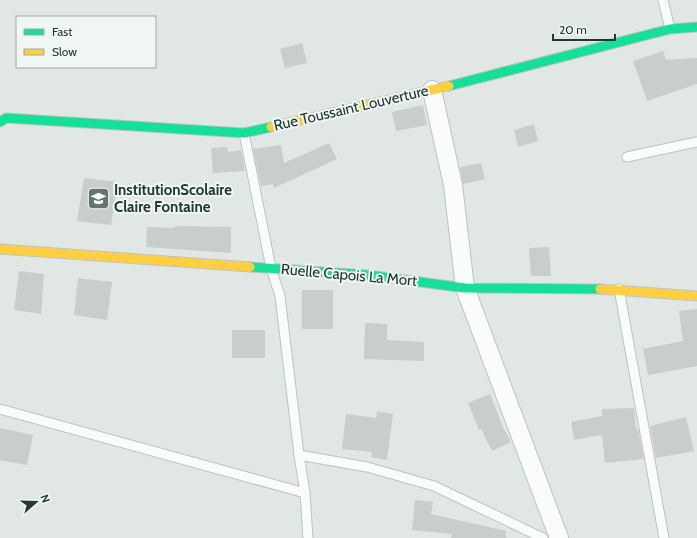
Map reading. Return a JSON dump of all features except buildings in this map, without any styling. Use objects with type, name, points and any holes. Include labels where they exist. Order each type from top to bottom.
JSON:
[{"type":"street","name":"Rue Toussaint Louverture","points":[[2,118],[244,132],[432,90],[670,29],[697,27]]},
{"type":"street","points":[[432,90],[453,185],[465,288],[559,538]]},
{"type":"street","name":"Ruelle Capois La Mort","points":[[0,249],[368,275],[465,288],[619,289],[650,293],[697,296]]},
{"type":"lane","points":[[663,0],[670,29]]},
{"type":"lane","points":[[244,132],[271,268],[280,296],[305,493],[308,538]]},
{"type":"lane","points":[[627,157],[697,142]]},
{"type":"lane","points":[[619,289],[664,538]]},
{"type":"lane","points":[[0,409],[305,493]]},
{"type":"lane","points":[[299,455],[367,467],[434,486],[543,538]]},
{"type":"traffic: fast","points":[[449,86],[670,29],[697,27]]},
{"type":"traffic: fast","points":[[0,122],[6,118],[244,133],[271,127]]},
{"type":"traffic: fast","points":[[250,267],[368,275],[465,288],[600,289]]},
{"type":"traffic: slow","points":[[271,127],[449,86]]},
{"type":"traffic: slow","points":[[0,249],[250,267]]},
{"type":"traffic: slow","points":[[600,289],[697,296]]},
{"type":"place","name":"InstitutionScolaire Claire Fontaine","points":[[98,199]]}]
